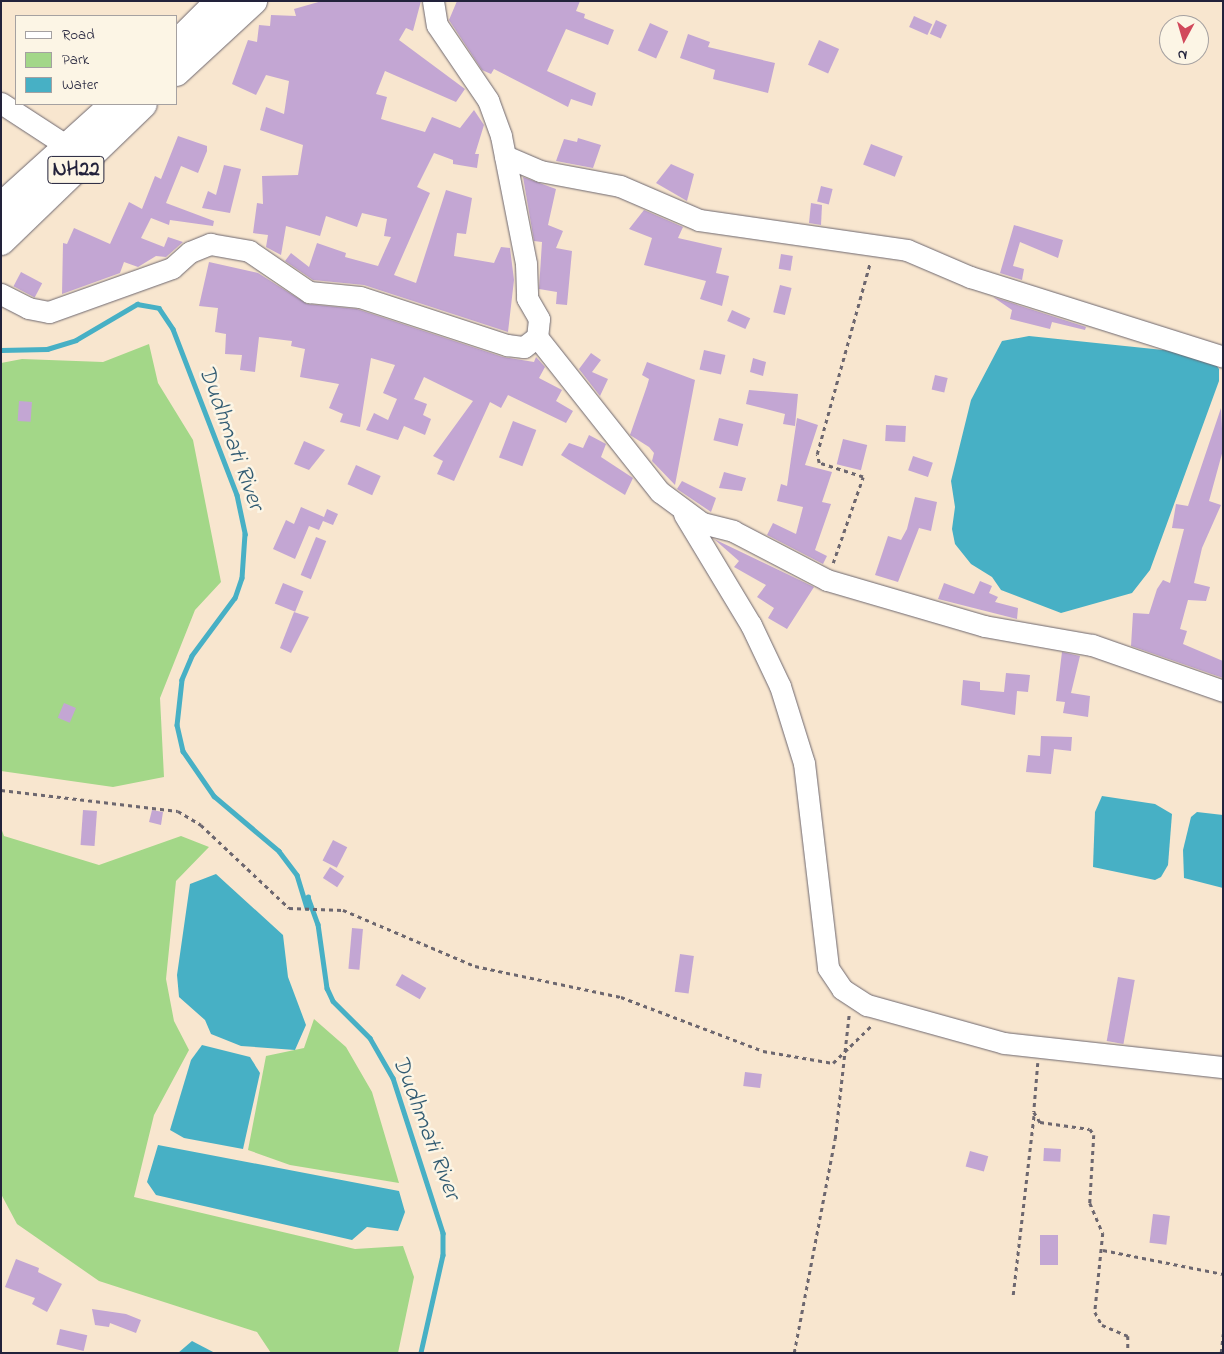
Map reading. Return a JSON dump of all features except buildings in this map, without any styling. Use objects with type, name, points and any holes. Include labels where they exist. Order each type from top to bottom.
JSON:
[{"type":"highway","points":[[178,43],[220,1]]},
{"type":"highway","points":[[178,70],[253,1]]},
{"type":"highway","name":"NH22","points":[[1,207],[114,105]]},
{"type":"highway","name":"NH22","points":[[1,241],[142,105]]},
{"type":"street","points":[[434,1],[437,25],[488,100],[505,156],[526,264],[527,298],[539,319],[537,337],[660,492],[681,510],[702,523],[733,531],[828,580],[861,586],[922,610],[984,626],[1092,645],[1223,691]]},
{"type":"street","points":[[1,103],[67,146]]},
{"type":"street","points":[[505,156],[540,171],[620,186],[699,220],[907,250],[970,277],[1223,356]]},
{"type":"street","points":[[1,294],[28,308],[49,312],[172,268],[190,252],[210,244],[249,251],[309,292],[360,297],[507,345],[524,347],[537,337]]},
{"type":"street","points":[[681,510],[752,625],[780,686],[804,763],[828,968],[842,989],[867,1005],[900,1015],[1028,1046],[1223,1067]]},
{"type":"path","points":[[828,580],[863,477],[819,463],[817,454],[872,244]]},
{"type":"path","points":[[1,790],[60,801],[178,811],[201,825],[289,908],[343,910],[476,966],[621,997],[763,1051],[822,1064],[839,1060],[859,1034],[879,1022]]},
{"type":"path","points":[[794,1353],[816,1252],[846,1052],[849,1014],[842,989]]},
{"type":"path","points":[[1013,1295],[1034,1112],[1038,1059],[1028,1046]]},
{"type":"path","points":[[1034,1112],[1040,1122],[1090,1129],[1094,1136],[1090,1203],[1103,1233],[1103,1250],[1095,1312],[1102,1324],[1128,1336],[1128,1353]]},
{"type":"path","points":[[1103,1250],[1223,1274]]},
{"type":"path","points":[[1220,1353],[1223,1334]]},
{"type":"green space","points":[[149,344],[158,383],[193,440],[221,582],[195,610],[160,698],[164,777],[113,787],[1,771],[1,363],[22,359],[103,362]]},
{"type":"green space","points":[[1,828],[4,836],[99,865],[181,836],[209,847],[176,881],[166,979],[174,1021],[189,1050],[154,1115],[134,1197],[355,1249],[403,1246],[414,1277],[398,1353],[271,1353],[257,1332],[99,1281],[17,1224],[1,1194]]},
{"type":"green space","points":[[314,1019],[346,1047],[372,1092],[399,1183],[290,1165],[248,1150],[266,1056],[304,1048]]},
{"type":"water","points":[[1029,336],[1192,353],[1213,360],[1219,369],[1219,381],[1150,570],[1132,593],[1061,613],[1001,590],[992,577],[971,564],[955,544],[952,529],[955,507],[951,481],[971,400],[1002,341]]},
{"type":"water","points":[[1102,796],[1155,804],[1172,814],[1168,865],[1161,877],[1155,880],[1093,867],[1095,812]]},
{"type":"water","points":[[1197,812],[1223,815],[1223,888],[1184,878],[1183,850],[1191,817]]},
{"type":"water","points":[[216,874],[283,935],[288,977],[306,1025],[295,1050],[241,1046],[211,1034],[205,1020],[179,997],[177,975],[190,884]]},
{"type":"water","points":[[202,1045],[250,1057],[260,1073],[243,1149],[184,1138],[170,1130],[191,1060]]},
{"type":"water","points":[[158,1145],[399,1191],[405,1212],[398,1231],[367,1227],[352,1240],[156,1195],[147,1182]]},
{"type":"water","points":[[192,1341],[215,1353],[178,1353]]},
{"type":"waterway","name":"Dudhmati River","points":[[1,350],[47,349],[76,340],[137,304],[159,308],[173,329],[237,495],[245,534],[242,578],[235,598],[192,656],[182,680],[177,725],[183,751],[214,796],[279,851],[297,875],[307,908],[308,897],[318,924],[327,988],[333,1001],[370,1038],[393,1078],[443,1233],[443,1255],[421,1353]]}]
